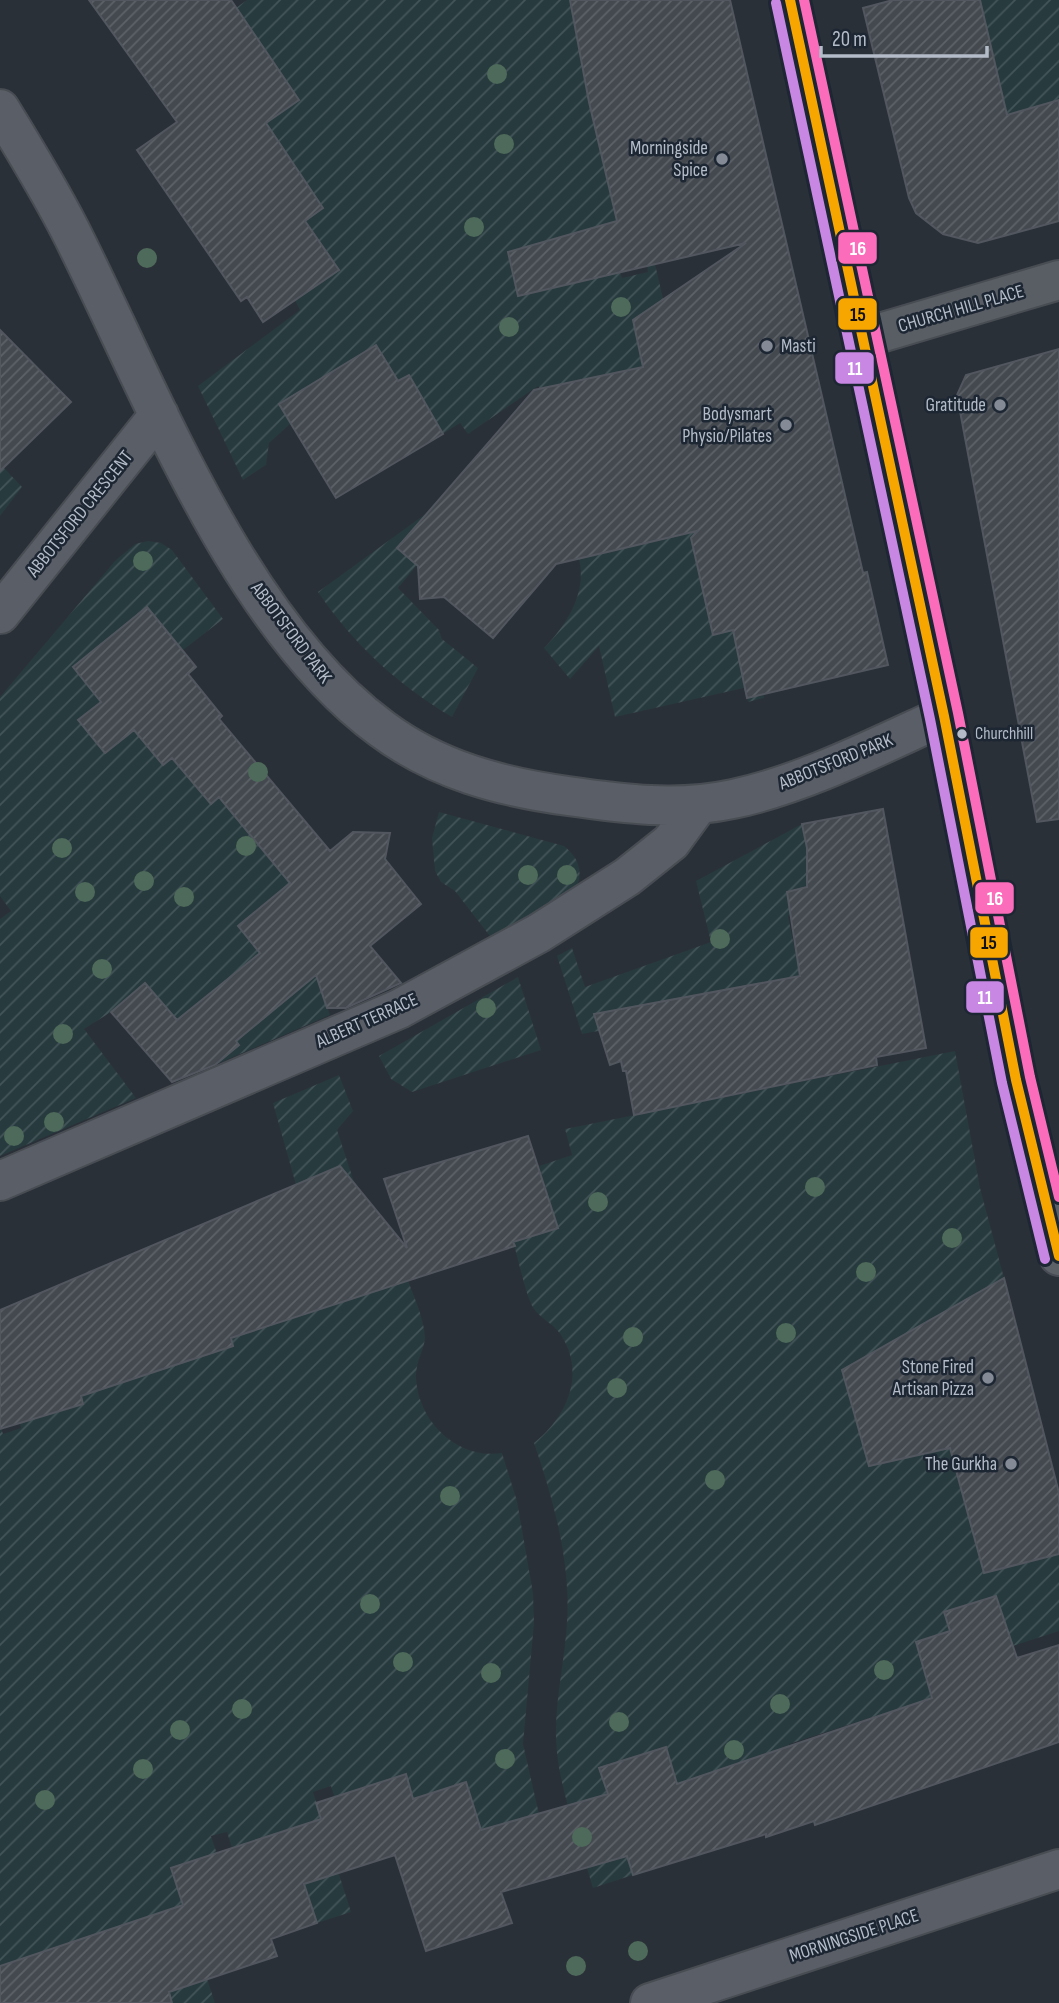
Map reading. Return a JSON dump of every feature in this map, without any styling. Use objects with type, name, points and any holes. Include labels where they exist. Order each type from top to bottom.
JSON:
[{"type":"main road","points":[[790,0],[944,716],[1016,1080],[1059,1256]]},
{"type":"street","name":"ABBOTSFORD PARK","points":[[0,109],[69,228],[159,415],[229,543],[286,630],[335,690],[383,730],[434,761],[485,780],[542,793],[648,807],[698,805],[734,799],[790,782],[944,716]]},
{"type":"street","name":"CHURCH HILL PLACE","points":[[863,338],[1059,281]]},
{"type":"street","name":"ABBOTSFORD CRESCENT","points":[[0,614],[159,415]]},
{"type":"street","name":"ALBERT TERRACE","points":[[0,1181],[411,1003],[539,933],[626,877],[671,842],[698,805]]},
{"type":"street","name":"MORNINGSIDE PLACE","points":[[650,2003],[1059,1869]]},
{"type":"green space","points":[[247,0],[570,0],[589,102],[613,207],[641,201],[620,272],[622,278],[648,272],[647,266],[655,264],[677,359],[540,389],[538,386],[468,434],[460,423],[433,440],[409,375],[398,381],[375,346],[279,404],[290,424],[269,443],[266,465],[243,480],[198,386],[300,310],[295,300],[339,269],[305,221],[323,208],[313,193],[247,136],[299,100],[278,68],[181,135],[174,124],[192,111],[185,45]]},
{"type":"green space","points":[[980,0],[1059,0],[1059,100],[1028,109],[1032,126],[1006,134]]},
{"type":"green space","points":[[3,467],[22,487],[0,516],[0,471]]},
{"type":"green space","points":[[490,467],[411,531],[397,548],[417,565],[398,588],[439,630],[442,639],[478,668],[452,717],[413,691],[378,662],[346,629],[318,592]]},
{"type":"green space","points":[[724,525],[707,609],[713,635],[746,619],[764,698],[748,702],[744,688],[615,717],[599,646],[570,679],[544,648],[560,629],[578,596],[581,572],[579,559]]},
{"type":"green space","points":[[148,541],[161,543],[172,550],[223,619],[174,657],[147,607],[73,667],[101,702],[79,721],[105,753],[134,730],[163,765],[212,726],[193,782],[211,803],[249,771],[329,852],[238,927],[294,993],[343,953],[323,994],[330,1015],[217,1064],[145,984],[111,1012],[84,1029],[136,1098],[0,1156],[0,919],[11,911],[0,896],[0,697],[115,561],[135,544]]},
{"type":"green space","points":[[439,812],[564,846],[578,865],[576,889],[493,940],[455,891],[441,882],[435,871],[432,838]]},
{"type":"green space","points":[[802,824],[818,886],[788,916],[798,966],[829,961],[834,986],[738,1004],[735,988],[702,994],[657,1020],[582,1034],[557,956],[572,948],[585,987],[711,942],[696,881]]},
{"type":"green space","points":[[518,977],[541,1050],[412,1092],[391,1079],[379,1056]]},
{"type":"green space","points":[[955,1051],[980,1188],[1004,1278],[842,1370],[869,1466],[898,1460],[883,1402],[942,1414],[984,1573],[1059,1554],[1059,1631],[1013,1646],[944,1612],[966,1682],[932,1637],[916,1642],[954,1776],[879,1715],[789,1744],[789,1747],[684,1805],[665,1747],[600,1768],[633,1875],[593,1888],[570,1813],[557,1756],[557,1709],[568,1599],[554,1508],[534,1443],[556,1421],[564,1408],[572,1379],[572,1365],[561,1335],[531,1304],[513,1242],[558,1228],[539,1166],[572,1155],[565,1129]]},
{"type":"green space","points":[[339,1075],[353,1111],[337,1130],[356,1188],[296,1185],[273,1103]]},
{"type":"green space","points":[[406,1275],[424,1329],[425,1341],[416,1378],[424,1409],[432,1422],[456,1444],[485,1454],[502,1453],[517,1501],[533,1593],[534,1623],[523,1744],[539,1814],[482,1831],[466,1782],[413,1799],[405,1774],[373,1785],[340,1815],[331,1786],[313,1792],[351,1912],[317,1923],[287,1830],[232,1848],[227,1832],[211,1836],[217,1854],[171,1869],[215,2003],[172,2003],[155,1949],[0,1966],[0,1425],[3,1434],[21,1428],[14,1402],[117,1358],[124,1382],[143,1377],[134,1350],[204,1355],[233,1346],[224,1312],[240,1306],[248,1333]]},
{"type":"building","points":[[89,0],[231,0],[299,100],[266,123],[323,208],[305,221],[339,270],[263,322],[247,297],[241,301],[137,150],[177,122]]},
{"type":"building","points":[[570,0],[730,0],[863,573],[867,572],[888,665],[747,698],[733,630],[713,635],[691,538],[697,531],[556,564],[493,638],[444,597],[420,599],[418,566],[397,548],[534,390],[643,367],[633,320],[746,243],[518,296],[508,252],[617,221],[589,102]]},
{"type":"building","points":[[893,0],[980,0],[1007,115],[1059,100],[1059,221],[978,243],[943,234],[916,213],[909,198],[863,8]]},
{"type":"building","points":[[0,330],[71,402],[0,471]]},
{"type":"building","points":[[376,345],[398,381],[409,375],[443,434],[336,498],[279,404]]},
{"type":"building","points":[[1059,349],[1059,819],[1037,822],[957,395],[966,375]]},
{"type":"building","points":[[147,607],[196,667],[188,674],[222,716],[219,719],[330,851],[353,832],[390,833],[385,859],[421,904],[370,946],[401,983],[346,1008],[327,1008],[316,975],[236,1041],[239,1045],[215,1065],[172,1082],[111,1012],[145,983],[177,1020],[260,953],[238,926],[290,883],[219,797],[211,804],[172,758],[163,765],[134,730],[105,753],[78,720],[101,702],[73,667]]},
{"type":"building","points":[[883,809],[926,1048],[876,1057],[877,1065],[634,1115],[626,1071],[623,1071],[621,1061],[610,1065],[594,1014],[800,976],[787,892],[807,887],[807,848],[802,824]]},
{"type":"building","points":[[528,1136],[558,1228],[513,1242],[515,1246],[231,1338],[233,1346],[81,1396],[83,1404],[0,1429],[0,1310],[340,1166],[407,1248],[384,1179]]},
{"type":"building","points":[[1004,1278],[1059,1493],[1059,1554],[984,1573],[950,1448],[869,1466],[842,1370]]},
{"type":"building","points":[[996,1596],[1017,1658],[1059,1645],[1059,1742],[815,1825],[814,1821],[766,1837],[766,1834],[633,1875],[627,1856],[501,1892],[512,1923],[426,1951],[395,1855],[304,1884],[317,1923],[271,1939],[277,1956],[169,1992],[172,2003],[0,2003],[0,1966],[183,1905],[171,1868],[321,1819],[316,1803],[406,1774],[413,1799],[466,1782],[481,1830],[608,1794],[599,1768],[666,1747],[677,1784],[932,1698],[916,1642],[950,1631],[944,1612]]},
{"type":"transit line","name":"15","points":[[790,0],[944,716],[1016,1080],[1059,1256]]},
{"type":"transit line","name":"16","points":[[804,0],[958,713],[1030,1077],[1059,1197]]},
{"type":"transit line","name":"11","points":[[776,3],[930,719],[1002,1083],[1045,1259]]},
{"type":"place","name":"Morningside Spice","points":[[722,159]]},
{"type":"place","name":"Masti","points":[[767,346]]},
{"type":"place","name":"Gratitude","points":[[1000,405]]},
{"type":"place","name":"Bodysmart Physio/Pilates","points":[[786,425]]},
{"type":"place","name":"Churchhill","points":[[962,734]]},
{"type":"place","name":"Stone Fired Artisan Pizza","points":[[988,1378]]},
{"type":"place","name":"The Gurkha","points":[[1011,1464]]}]
